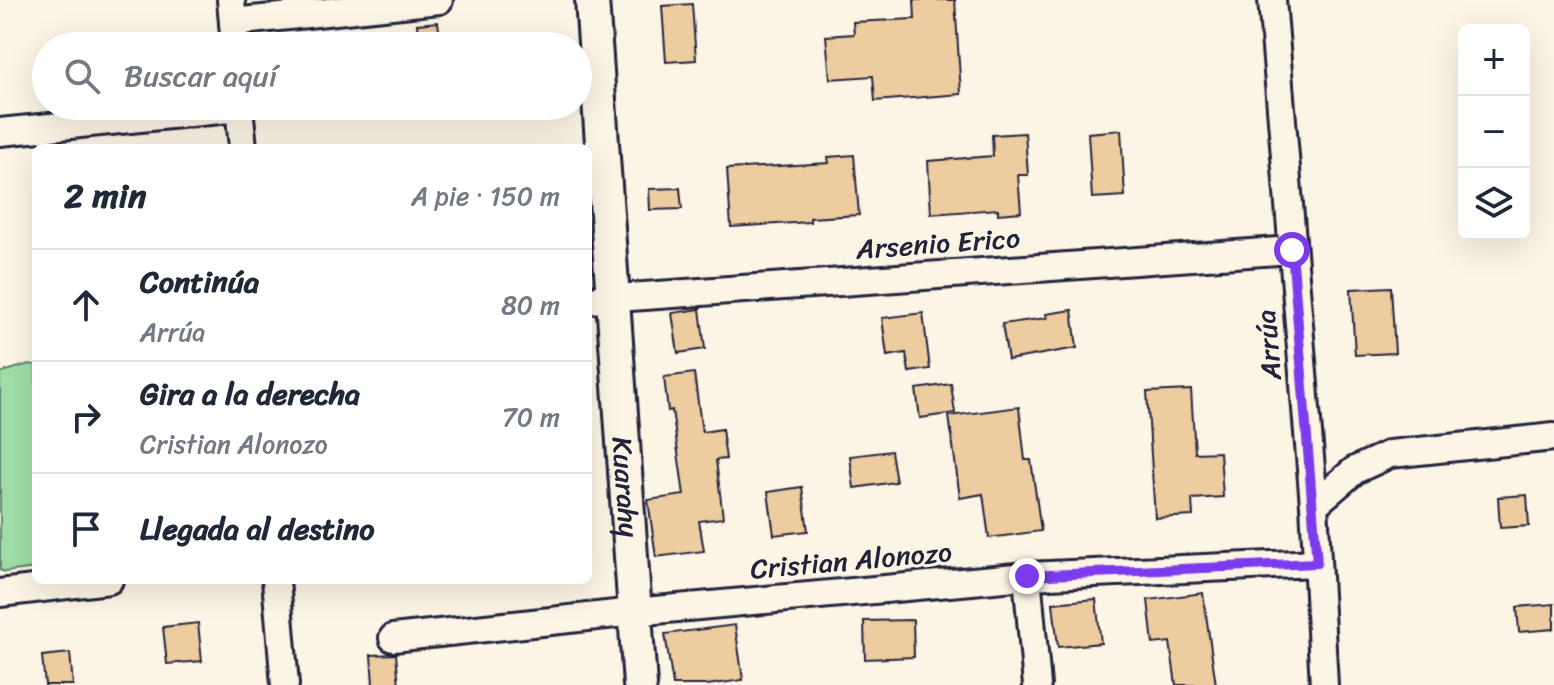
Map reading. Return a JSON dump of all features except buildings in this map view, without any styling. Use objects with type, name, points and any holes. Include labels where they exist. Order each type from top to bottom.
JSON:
[{"type":"street","points":[[233,23],[439,0]]},
{"type":"street","name":"Kuarahy","points":[[592,0],[600,299],[640,685]]},
{"type":"street","name":"Arrúa","points":[[1272,0],[1314,505],[1324,685]]},
{"type":"street","points":[[0,132],[115,120]]},
{"type":"street","points":[[241,120],[243,144]]},
{"type":"street","name":"Arsenio Erico","points":[[600,299],[1292,250]]},
{"type":"street","points":[[1314,505],[1355,470],[1390,454],[1554,437]]},
{"type":"street","name":"Cristian Alonozo","points":[[393,638],[634,612],[1027,576],[1317,563]]},
{"type":"street","points":[[1027,576],[1037,685]]},
{"type":"street","points":[[0,593],[75,584]]},
{"type":"street","points":[[276,584],[285,685]]},
{"type":"green space","points":[[32,364],[32,569],[5,572],[0,570],[0,373]]},
{"type":"route","points":[[1027,576],[1317,563],[1292,250]]}]
